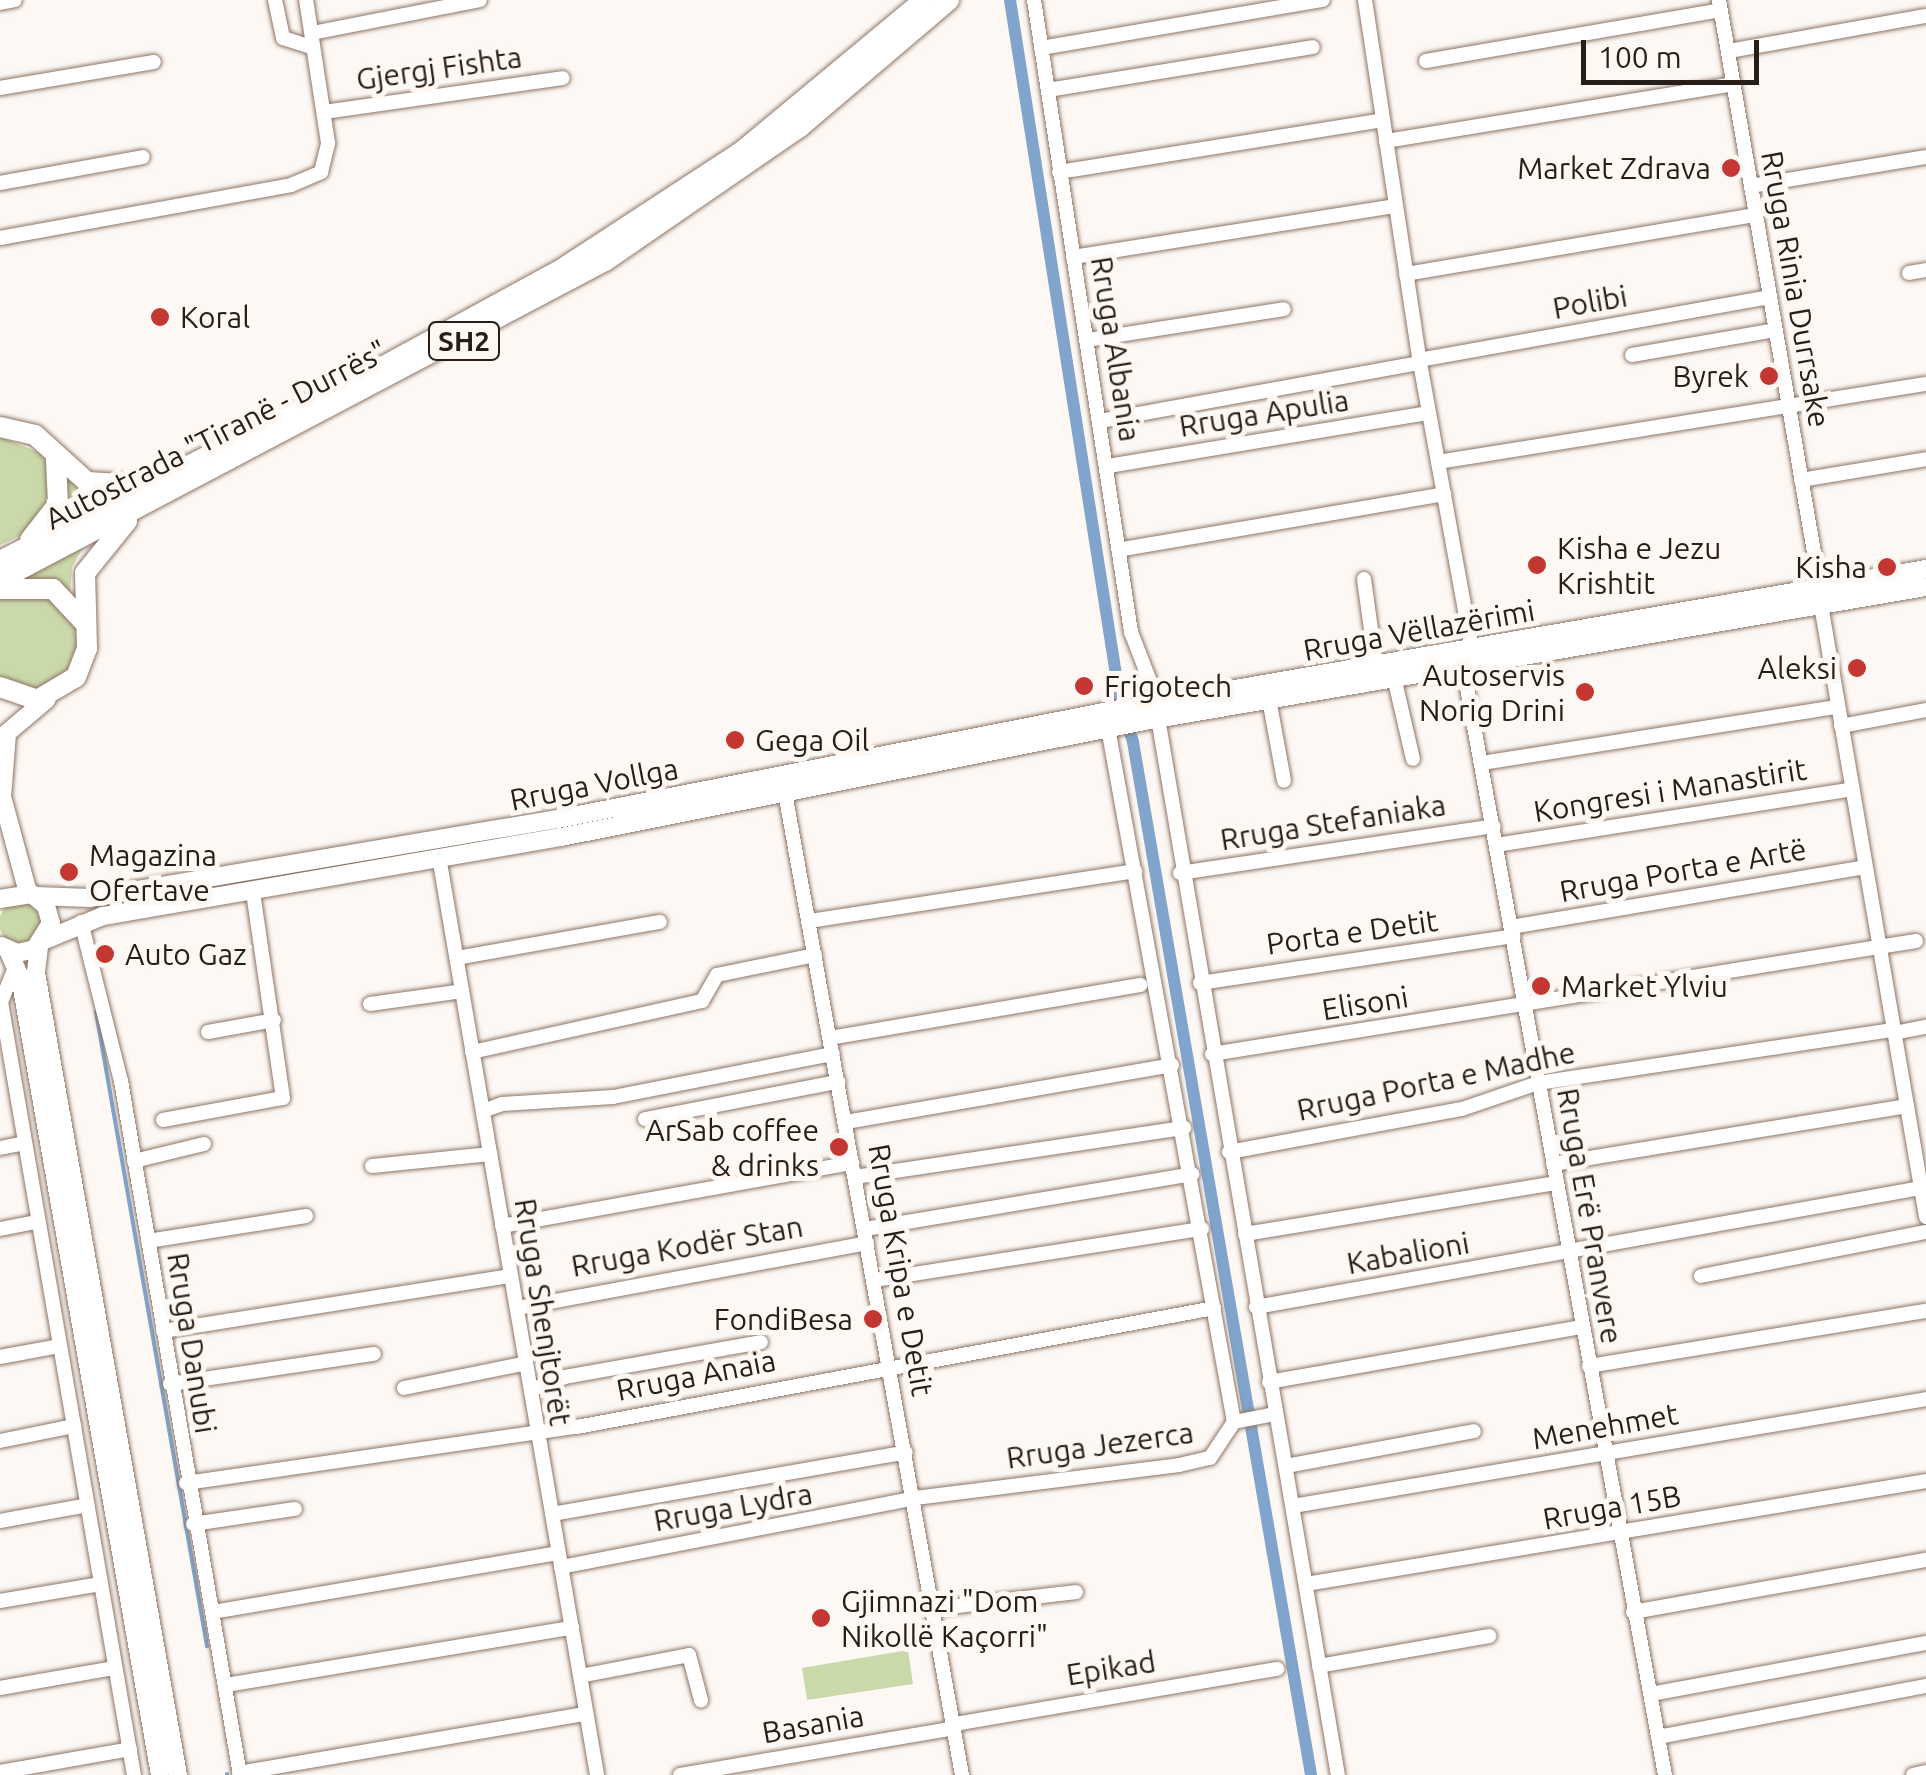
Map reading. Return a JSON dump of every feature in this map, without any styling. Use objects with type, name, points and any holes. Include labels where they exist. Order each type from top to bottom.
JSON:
[{"type":"highway","name":"Autostrada \"Tiranë - Durrës\"","points":[[7,558],[490,310],[673,200],[806,102],[924,0]]},
{"type":"highway","name":"Autostrada \"Tiranë - Durrës\"","points":[[0,580],[605,261],[800,127],[949,0]]},
{"type":"highway","points":[[0,427],[35,436],[55,458],[98,485],[154,482]]},
{"type":"highway","points":[[7,558],[58,504],[55,458]]},
{"type":"highway","points":[[0,687],[24,699],[47,699],[78,674],[87,634],[89,562],[138,509]]},
{"type":"highway","points":[[0,589],[54,589],[76,608],[87,634]]},
{"type":"main road","name":"Rruga Vëllazërimi","points":[[1154,711],[1269,699],[1394,678],[1467,658],[1820,596],[1926,569]]},
{"type":"main road","name":"Rruga Vëllazërimi","points":[[1820,596],[1926,587]]},
{"type":"main road","name":"Rruga Vëllazërimi","points":[[1154,711],[1376,665],[1467,658]]},
{"type":"main road","points":[[47,699],[7,733],[1,793],[32,894],[50,914],[42,944],[39,991],[178,1775]]},
{"type":"main road","name":"Rruga Vollga","points":[[42,944],[80,922],[253,894],[1154,711]]},
{"type":"main road","name":"Rruga Vollga","points":[[1,893],[90,898],[784,784]]},
{"type":"main road","points":[[42,944],[8,953],[160,1775]]},
{"type":"street","points":[[0,3],[15,0]]},
{"type":"street","points":[[275,0],[284,38],[311,40],[480,0]]},
{"type":"street","points":[[0,238],[310,180],[328,158],[306,0]]},
{"type":"street","name":"Rruga Albania","points":[[1034,0],[1123,549],[1131,632],[1154,711],[1338,1775]]},
{"type":"street","points":[[1041,48],[1323,0]]},
{"type":"street","name":"Rruga Erë Pranvere","points":[[1365,0],[1419,361],[1444,494],[1482,763],[1607,1454],[1618,1536],[1651,1694],[1662,1774]]},
{"type":"street","points":[[1426,61],[1720,5]]},
{"type":"street","name":"Rruga Rinia Durrsake","points":[[1720,5],[1865,867],[1908,1112],[1920,1150],[1926,1217]]},
{"type":"street","points":[[1729,50],[1926,16]]},
{"type":"street","points":[[1048,90],[1313,47]]},
{"type":"street","points":[[0,88],[154,62]]},
{"type":"street","name":"Gjergj Fishta","points":[[324,112],[563,78]]},
{"type":"street","points":[[1386,141],[1733,84]]},
{"type":"street","points":[[1059,172],[1383,120]]},
{"type":"street","points":[[0,183],[144,157]]},
{"type":"street","points":[[1751,186],[1926,157]]},
{"type":"street","points":[[1073,257],[1396,206]]},
{"type":"street","points":[[1406,274],[1756,215]]},
{"type":"street","points":[[1908,272],[1926,270]]},
{"type":"street","name":"Polibi","points":[[1100,421],[1770,297]]},
{"type":"street","points":[[1087,340],[1284,309]]},
{"type":"street","points":[[1632,355],[1775,330]]},
{"type":"street","points":[[1438,462],[1926,384]]},
{"type":"street","name":"Rruga Apulia","points":[[1108,466],[1429,413]]},
{"type":"street","points":[[1801,480],[1926,459]]},
{"type":"street","points":[[1123,549],[1444,494]]},
{"type":"street","points":[[1364,579],[1376,665]]},
{"type":"street","points":[[1394,678],[1413,759]]},
{"type":"street","points":[[1269,699],[1284,781]]},
{"type":"street","points":[[1482,763],[1838,707]]},
{"type":"street","points":[[1841,726],[1926,710]]},
{"type":"street","points":[[1112,722],[1135,870],[1237,1421],[1275,1414]]},
{"type":"street","name":"Rruga Kripa e Detit","points":[[784,784],[962,1775]]},
{"type":"street","name":"Kongresi i Manastirit","points":[[1496,845],[1852,789]]},
{"type":"street","name":"Rruga Stefaniaka","points":[[1180,873],[1493,826]]},
{"type":"street","name":"Rruga Shenjtorët","points":[[438,857],[443,911],[457,958],[517,1308],[522,1364],[530,1390],[597,1775]]},
{"type":"street","name":"Rruga Porta e Artë","points":[[1512,932],[1865,867]]},
{"type":"street","points":[[809,921],[1135,870]]},
{"type":"street","points":[[163,1120],[278,1100],[285,1090],[253,894]]},
{"type":"street","name":"Rruga Danubi","points":[[80,922],[134,1161],[193,1524],[213,1612],[240,1774]]},
{"type":"street","points":[[457,958],[660,922]]},
{"type":"street","name":"Porta e Detit","points":[[1200,983],[1512,932]]},
{"type":"street","points":[[1525,1007],[1916,941]]},
{"type":"street","points":[[8,953],[1,1002],[6,1069],[25,1143],[134,1775]]},
{"type":"street","points":[[472,1052],[702,1002],[717,975],[815,955]]},
{"type":"street","points":[[830,1038],[1141,985]]},
{"type":"street","points":[[370,1004],[462,991]]},
{"type":"street","name":"Elisoni","points":[[1212,1054],[1525,1007]]},
{"type":"street","points":[[208,1032],[274,1020]]},
{"type":"street","name":"Rruga Porta e Madhe","points":[[1229,1152],[1430,1116],[1538,1083],[1926,1027]]},
{"type":"street","points":[[482,1110],[612,1097],[833,1054]]},
{"type":"street","points":[[846,1122],[1172,1065]]},
{"type":"street","points":[[645,1119],[838,1082]]},
{"type":"street","points":[[1553,1164],[1908,1112],[1926,1114]]},
{"type":"street","points":[[502,1226],[854,1170],[1184,1128]]},
{"type":"street","points":[[0,1148],[25,1143]]},
{"type":"street","points":[[134,1161],[204,1144]]},
{"type":"street","points":[[372,1166],[490,1154]]},
{"type":"street","name":"Rruga Kodër Stan","points":[[517,1308],[1192,1174]]},
{"type":"street","points":[[1245,1234],[1557,1184]]},
{"type":"street","name":"Kabalioni","points":[[1256,1307],[1921,1188]]},
{"type":"street","points":[[148,1240],[306,1216]]},
{"type":"street","points":[[0,1229],[37,1222]]},
{"type":"street","points":[[875,1280],[1202,1229]]},
{"type":"street","points":[[1701,1276],[1926,1232]]},
{"type":"street","points":[[164,1331],[511,1276]]},
{"type":"street","name":"Rruga Anaia","points":[[186,1483],[534,1430],[1214,1308]]},
{"type":"street","points":[[1590,1366],[1926,1311]]},
{"type":"street","points":[[1269,1382],[1582,1327]]},
{"type":"street","points":[[530,1390],[565,1377],[761,1342]]},
{"type":"street","points":[[0,1357],[60,1346]]},
{"type":"street","points":[[170,1384],[374,1354]]},
{"type":"street","points":[[404,1388],[522,1364]]},
{"type":"street","name":"Menehmet","points":[[1293,1506],[1926,1399]]},
{"type":"street","name":"Rruga Jezerca","points":[[915,1498],[1210,1458],[1237,1421]]},
{"type":"street","points":[[0,1441],[74,1426]]},
{"type":"street","points":[[1286,1466],[1474,1431]]},
{"type":"street","points":[[552,1514],[906,1452]]},
{"type":"street","name":"Rruga 15B","points":[[1306,1584],[1618,1536],[1926,1481]]},
{"type":"street","name":"Rruga Lydra","points":[[213,1612],[559,1560],[915,1498]]},
{"type":"street","points":[[0,1521],[88,1505]]},
{"type":"street","points":[[193,1524],[296,1508]]},
{"type":"street","points":[[1633,1612],[1926,1560]]},
{"type":"street","points":[[0,1602],[102,1584]]},
{"type":"street","points":[[932,1609],[1076,1592]]},
{"type":"street","points":[[226,1686],[572,1628]]},
{"type":"street","points":[[1318,1666],[1488,1636]]},
{"type":"street","points":[[1651,1694],[1926,1643]]},
{"type":"street","points":[[580,1676],[690,1655],[700,1700]]},
{"type":"street","points":[[0,1688],[113,1668]]},
{"type":"street","name":"Epikad","points":[[955,1726],[1277,1669]]},
{"type":"street","points":[[1658,1737],[1926,1686]]},
{"type":"street","points":[[240,1774],[585,1714]]},
{"type":"street","name":"Basania","points":[[680,1775],[955,1726]]},
{"type":"street","points":[[0,1772],[130,1749]]},
{"type":"street","points":[[1913,1775],[1926,1772]]},
{"type":"green space","points":[[0,437],[40,453],[50,469],[53,497],[26,533],[0,545]]},
{"type":"green space","points":[[67,479],[89,492],[116,495],[59,521]]},
{"type":"green space","points":[[85,544],[72,567],[70,594],[22,577]]},
{"type":"green space","points":[[45,591],[79,621],[76,667],[37,691],[0,680],[0,599]]},
{"type":"green space","points":[[20,902],[35,908],[41,923],[35,938],[20,944],[5,938],[-1,923],[5,908]]},
{"type":"green space","points":[[908,1650],[913,1684],[807,1700],[802,1668]]},
{"type":"waterway","points":[[1010,0],[1120,700],[1133,742],[1311,1775]]},
{"type":"waterway","points":[[96,1012],[207,1646]]},
{"type":"place","name":"Market Zdrava","points":[[1731,168]]},
{"type":"place","name":"Koral","points":[[160,317]]},
{"type":"place","name":"Byrek","points":[[1769,376]]},
{"type":"place","name":"Kisha e Jezu Krishtit","points":[[1537,565]]},
{"type":"place","name":"Kisha","points":[[1887,567]]},
{"type":"place","name":"Aleksi","points":[[1857,668]]},
{"type":"place","name":"Frigotech","points":[[1084,686]]},
{"type":"place","name":"Autoservis Norig Drini","points":[[1585,692]]},
{"type":"place","name":"Gega Oil","points":[[735,740]]},
{"type":"place","name":"Magazina Ofertave","points":[[69,872]]},
{"type":"place","name":"Auto Gaz","points":[[105,954]]},
{"type":"place","name":"Market Ylviu","points":[[1541,986]]},
{"type":"place","name":"ArSab coffee & drinks","points":[[839,1147]]},
{"type":"place","name":"FondiBesa","points":[[873,1319]]},
{"type":"place","name":"Gjimnazi \"Dom Nikollë Kaçorri\"","points":[[821,1618]]}]
